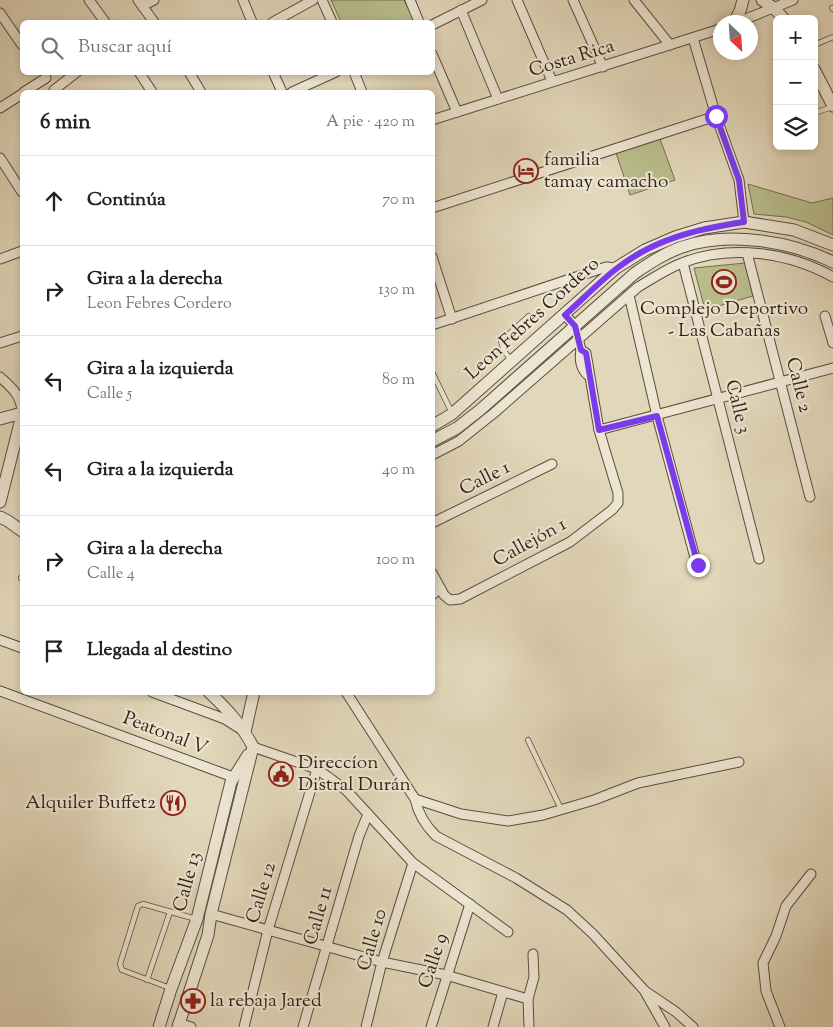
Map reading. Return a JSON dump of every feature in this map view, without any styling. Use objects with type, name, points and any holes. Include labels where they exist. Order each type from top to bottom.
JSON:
[{"type":"street","points":[[89,0],[104,20]]},
{"type":"street","points":[[153,20],[140,3],[154,0]]},
{"type":"street","points":[[243,0],[251,20]]},
{"type":"street","points":[[277,20],[313,0]]},
{"type":"street","points":[[322,0],[331,20]]},
{"type":"street","points":[[410,0],[418,20]]},
{"type":"street","points":[[435,23],[482,0]]},
{"type":"street","points":[[517,0],[552,81]]},
{"type":"street","points":[[573,0],[603,67]]},
{"type":"street","points":[[634,0],[670,45]]},
{"type":"street","points":[[738,15],[742,0]]},
{"type":"street","points":[[762,0],[772,4],[781,15]]},
{"type":"street","points":[[751,15],[772,4],[793,0]]},
{"type":"street","points":[[461,10],[498,99]]},
{"type":"street","points":[[0,13],[20,42]]},
{"type":"street","name":"Costa Rica","points":[[435,119],[713,31]]},
{"type":"street","points":[[693,38],[716,116],[739,180],[744,222]]},
{"type":"street","points":[[435,61],[457,112]]},
{"type":"street","points":[[26,90],[44,75],[54,90]]},
{"type":"street","points":[[56,90],[74,75]]},
{"type":"street","points":[[141,75],[151,90]]},
{"type":"street","points":[[191,75],[200,90]]},
{"type":"street","points":[[274,75],[281,90]]},
{"type":"street","points":[[296,90],[329,75]]},
{"type":"street","points":[[355,75],[361,90]]},
{"type":"street","points":[[818,77],[833,106]]},
{"type":"street","points":[[0,108],[20,95]]},
{"type":"street","points":[[435,207],[716,116]]},
{"type":"street","points":[[0,158],[20,189]]},
{"type":"street","name":"Leon Febres Cordero","points":[[435,424],[452,414],[513,362],[616,268],[644,250],[675,236],[704,228],[744,222],[794,230],[833,245]]},
{"type":"street","name":"Leon Febres Cordero","points":[[435,439],[457,428],[480,410],[635,273],[659,257],[684,246],[718,240],[750,239],[781,244],[833,262]]},
{"type":"street","points":[[0,259],[20,252]]},
{"type":"street","points":[[435,453],[459,441],[494,413],[638,288],[663,272],[683,263],[718,254],[747,253],[790,259],[823,271],[833,277]]},
{"type":"street","name":"Calle 2","points":[[747,253],[810,497]]},
{"type":"street","name":"Calle 3","points":[[683,263],[759,559]]},
{"type":"street","points":[[435,266],[452,319]]},
{"type":"street","points":[[435,324],[606,267],[616,268]]},
{"type":"street","points":[[629,296],[657,416],[698,565]]},
{"type":"street","points":[[565,315],[575,326],[581,350],[586,353],[599,430],[833,368]]},
{"type":"street","points":[[825,316],[833,343]]},
{"type":"street","points":[[0,343],[20,337]]},
{"type":"street","points":[[0,377],[17,392],[20,400]]},
{"type":"street","points":[[0,419],[20,414]]},
{"type":"street","points":[[0,502],[20,421]]},
{"type":"street","name":"Callejón 1","points":[[440,588],[450,600],[460,599],[570,542],[612,510],[618,503],[618,493],[599,430]]},
{"type":"street","name":"Calle 1","points":[[435,522],[552,464]]},
{"type":"street","points":[[0,517],[20,530]]},
{"type":"street","points":[[435,579],[440,588],[435,592]]},
{"type":"street","points":[[0,640],[20,647]]},
{"type":"street","name":"Peatonal V","points":[[0,691],[233,777]]},
{"type":"street","points":[[160,695],[225,719],[245,732]]},
{"type":"street","points":[[212,695],[230,712],[245,732],[253,747],[317,770],[346,790],[413,863],[508,932]]},
{"type":"street","points":[[245,732],[253,695]]},
{"type":"street","points":[[348,695],[415,799],[418,811],[427,827],[436,836],[516,878],[567,910],[593,934],[644,990],[665,1027]]},
{"type":"street","name":"Calle 13","points":[[178,1025],[208,935],[233,777],[253,747]]},
{"type":"street","name":"Calle 13","points":[[159,1027],[222,846],[253,747]]},
{"type":"street","points":[[415,799],[461,814],[508,821],[561,810],[638,783],[739,762]]},
{"type":"street","name":"Calle 12","points":[[244,1027],[268,930],[317,770]]},
{"type":"street","name":"Calle 11","points":[[303,1027],[359,836],[368,814]]},
{"type":"street","name":"Calle 10","points":[[366,1027],[382,962],[413,863]]},
{"type":"street","points":[[780,1027],[766,991],[764,963],[786,906],[811,874]]},
{"type":"street","name":"Calle 9","points":[[431,1027],[470,904]]},
{"type":"street","points":[[211,914],[382,962],[446,975],[528,999]]},
{"type":"street","points":[[529,1027],[528,999],[534,978],[533,954]]},
{"type":"street","points":[[644,990],[676,1012],[693,1027]]},
{"type":"street","points":[[493,1027],[503,992]]},
{"type":"street","points":[[178,1025],[191,1027]]},
{"type":"lane","points":[[818,43],[833,37]]},
{"type":"lane","points":[[818,112],[833,106]]},
{"type":"lane","points":[[513,362],[504,351],[501,341],[529,316]]},
{"type":"lane","points":[[435,378],[452,414]]},
{"type":"lane","points":[[528,740],[561,810]]},
{"type":"lane","points":[[171,989],[120,968],[138,906],[143,904],[197,919]]},
{"type":"lane","points":[[147,980],[170,912]]},
{"type":"green space","points":[[331,0],[404,0],[414,20],[340,20]]},
{"type":"green space","points":[[660,139],[675,180],[630,195],[616,153]]},
{"type":"green space","points":[[748,184],[812,203],[833,198],[833,235],[806,222],[786,217],[754,214]]},
{"type":"green space","name":"Complejo Deportivo - Las Cabañas","points":[[745,263],[753,296],[705,310],[694,268]]},
{"type":"place","name":"familia tamay camacho","points":[[526,171]]},
{"type":"place","name":"Complejo Deportivo - Las Cabañas","points":[[724,282]]},
{"type":"place","name":"Direccíon Distral Durán","points":[[281,774]]},
{"type":"place","name":"Alquiler Buffet2","points":[[173,803]]},
{"type":"place","name":"la rebaja Jared","points":[[193,1001]]},
{"type":"route","points":[[698,565],[657,416],[599,430],[586,353],[581,350],[575,326],[565,315],[616,268],[644,250],[675,236],[704,228],[744,222],[739,180],[716,116]]}]
